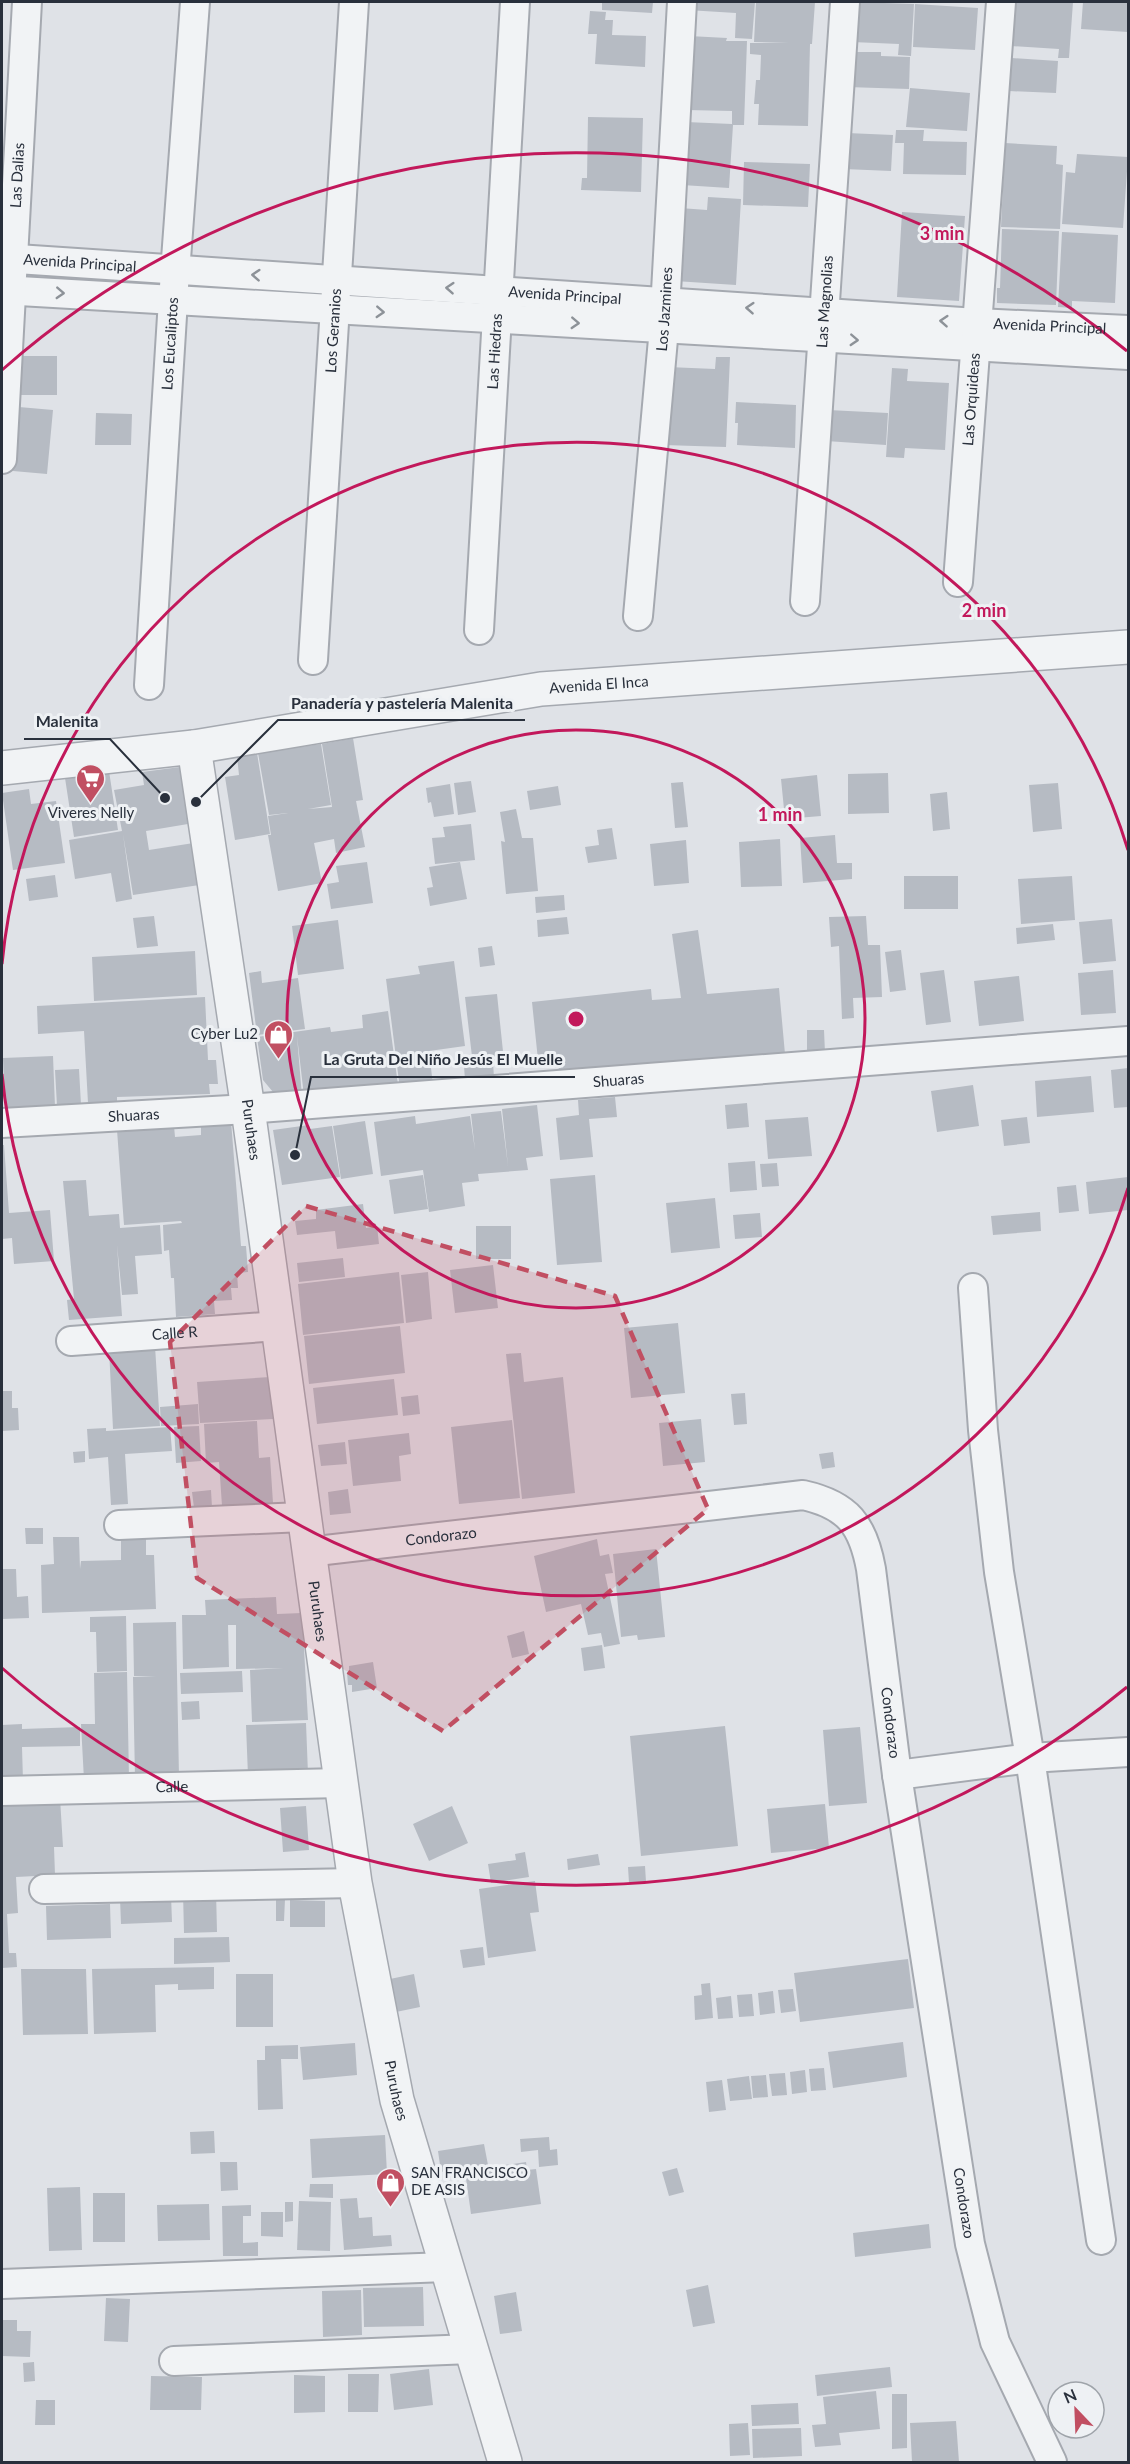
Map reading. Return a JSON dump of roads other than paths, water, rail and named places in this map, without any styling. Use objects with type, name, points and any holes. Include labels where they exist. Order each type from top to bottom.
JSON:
[{"type":"street","name":"Las Dalias","points":[[2,459],[7,258],[27,2]]},
{"type":"street","name":"Los Eucaliptos","points":[[149,685],[175,269],[195,2]]},
{"type":"street","name":"Los Geranios","points":[[314,660],[354,2]]},
{"type":"street","name":"Las Hiedras","points":[[479,630],[515,2]]},
{"type":"street","name":"Los Jazmines","points":[[638,616],[665,315],[682,2]]},
{"type":"street","name":"Las Magnolias","points":[[805,601],[845,2]]},
{"type":"street","name":"Las Orquideas","points":[[958,582],[1001,2]]},
{"type":"street","name":"Avenida Principal","points":[[7,258],[498,291],[665,315],[976,335],[1128,356]]},
{"type":"street","name":"Avenida Principal","points":[[6,290],[497,319],[665,315]]},
{"type":"street","name":"Avenida Principal","points":[[976,335],[1128,330]]},
{"type":"street","name":"Avenida El Inca","points":[[2,768],[194,747],[541,689],[1128,647]]},
{"type":"street","name":"Puruhaes","points":[[194,747],[248,1109],[355,1883],[397,2100],[505,2463]]},
{"type":"street","name":"Shuaras","points":[[2,1123],[248,1109],[1128,1041]]},
{"type":"street","points":[[973,1288],[983,1430],[999,1572],[1030,1758],[1101,2240]]},
{"type":"street","name":"Calle R","points":[[71,1341],[278,1326]]},
{"type":"street","name":"Condorazo","points":[[309,1552],[803,1495],[825,1500],[843,1510],[858,1527],[867,1546],[897,1775],[970,2244],[984,2307],[995,2342],[1052,2463]]},
{"type":"street","points":[[118,1525],[303,1517]]},
{"type":"street","points":[[897,1775],[1030,1758],[1128,1752]]},
{"type":"street","name":"Calle","points":[[2,1791],[341,1783]]},
{"type":"street","points":[[44,1889],[355,1883]]},
{"type":"street","points":[[2,2284],[446,2267]]},
{"type":"street","points":[[174,2361],[471,2349]]},
{"type":"place","name":"Malenita","points":[[165,798]]},
{"type":"place","name":"Panadería y pastelería Malenita","points":[[196,802]]},
{"type":"place","name":"Viveres Nelly","points":[[91,804]]},
{"type":"place","name":"Cyber Lu2","points":[[279,1060]]},
{"type":"place","name":"La Gruta Del Niño Jesús El Muelle","points":[[295,1155]]},
{"type":"place","name":"SAN FRANCISCO DE ASIS","points":[[390,2208]]}]
